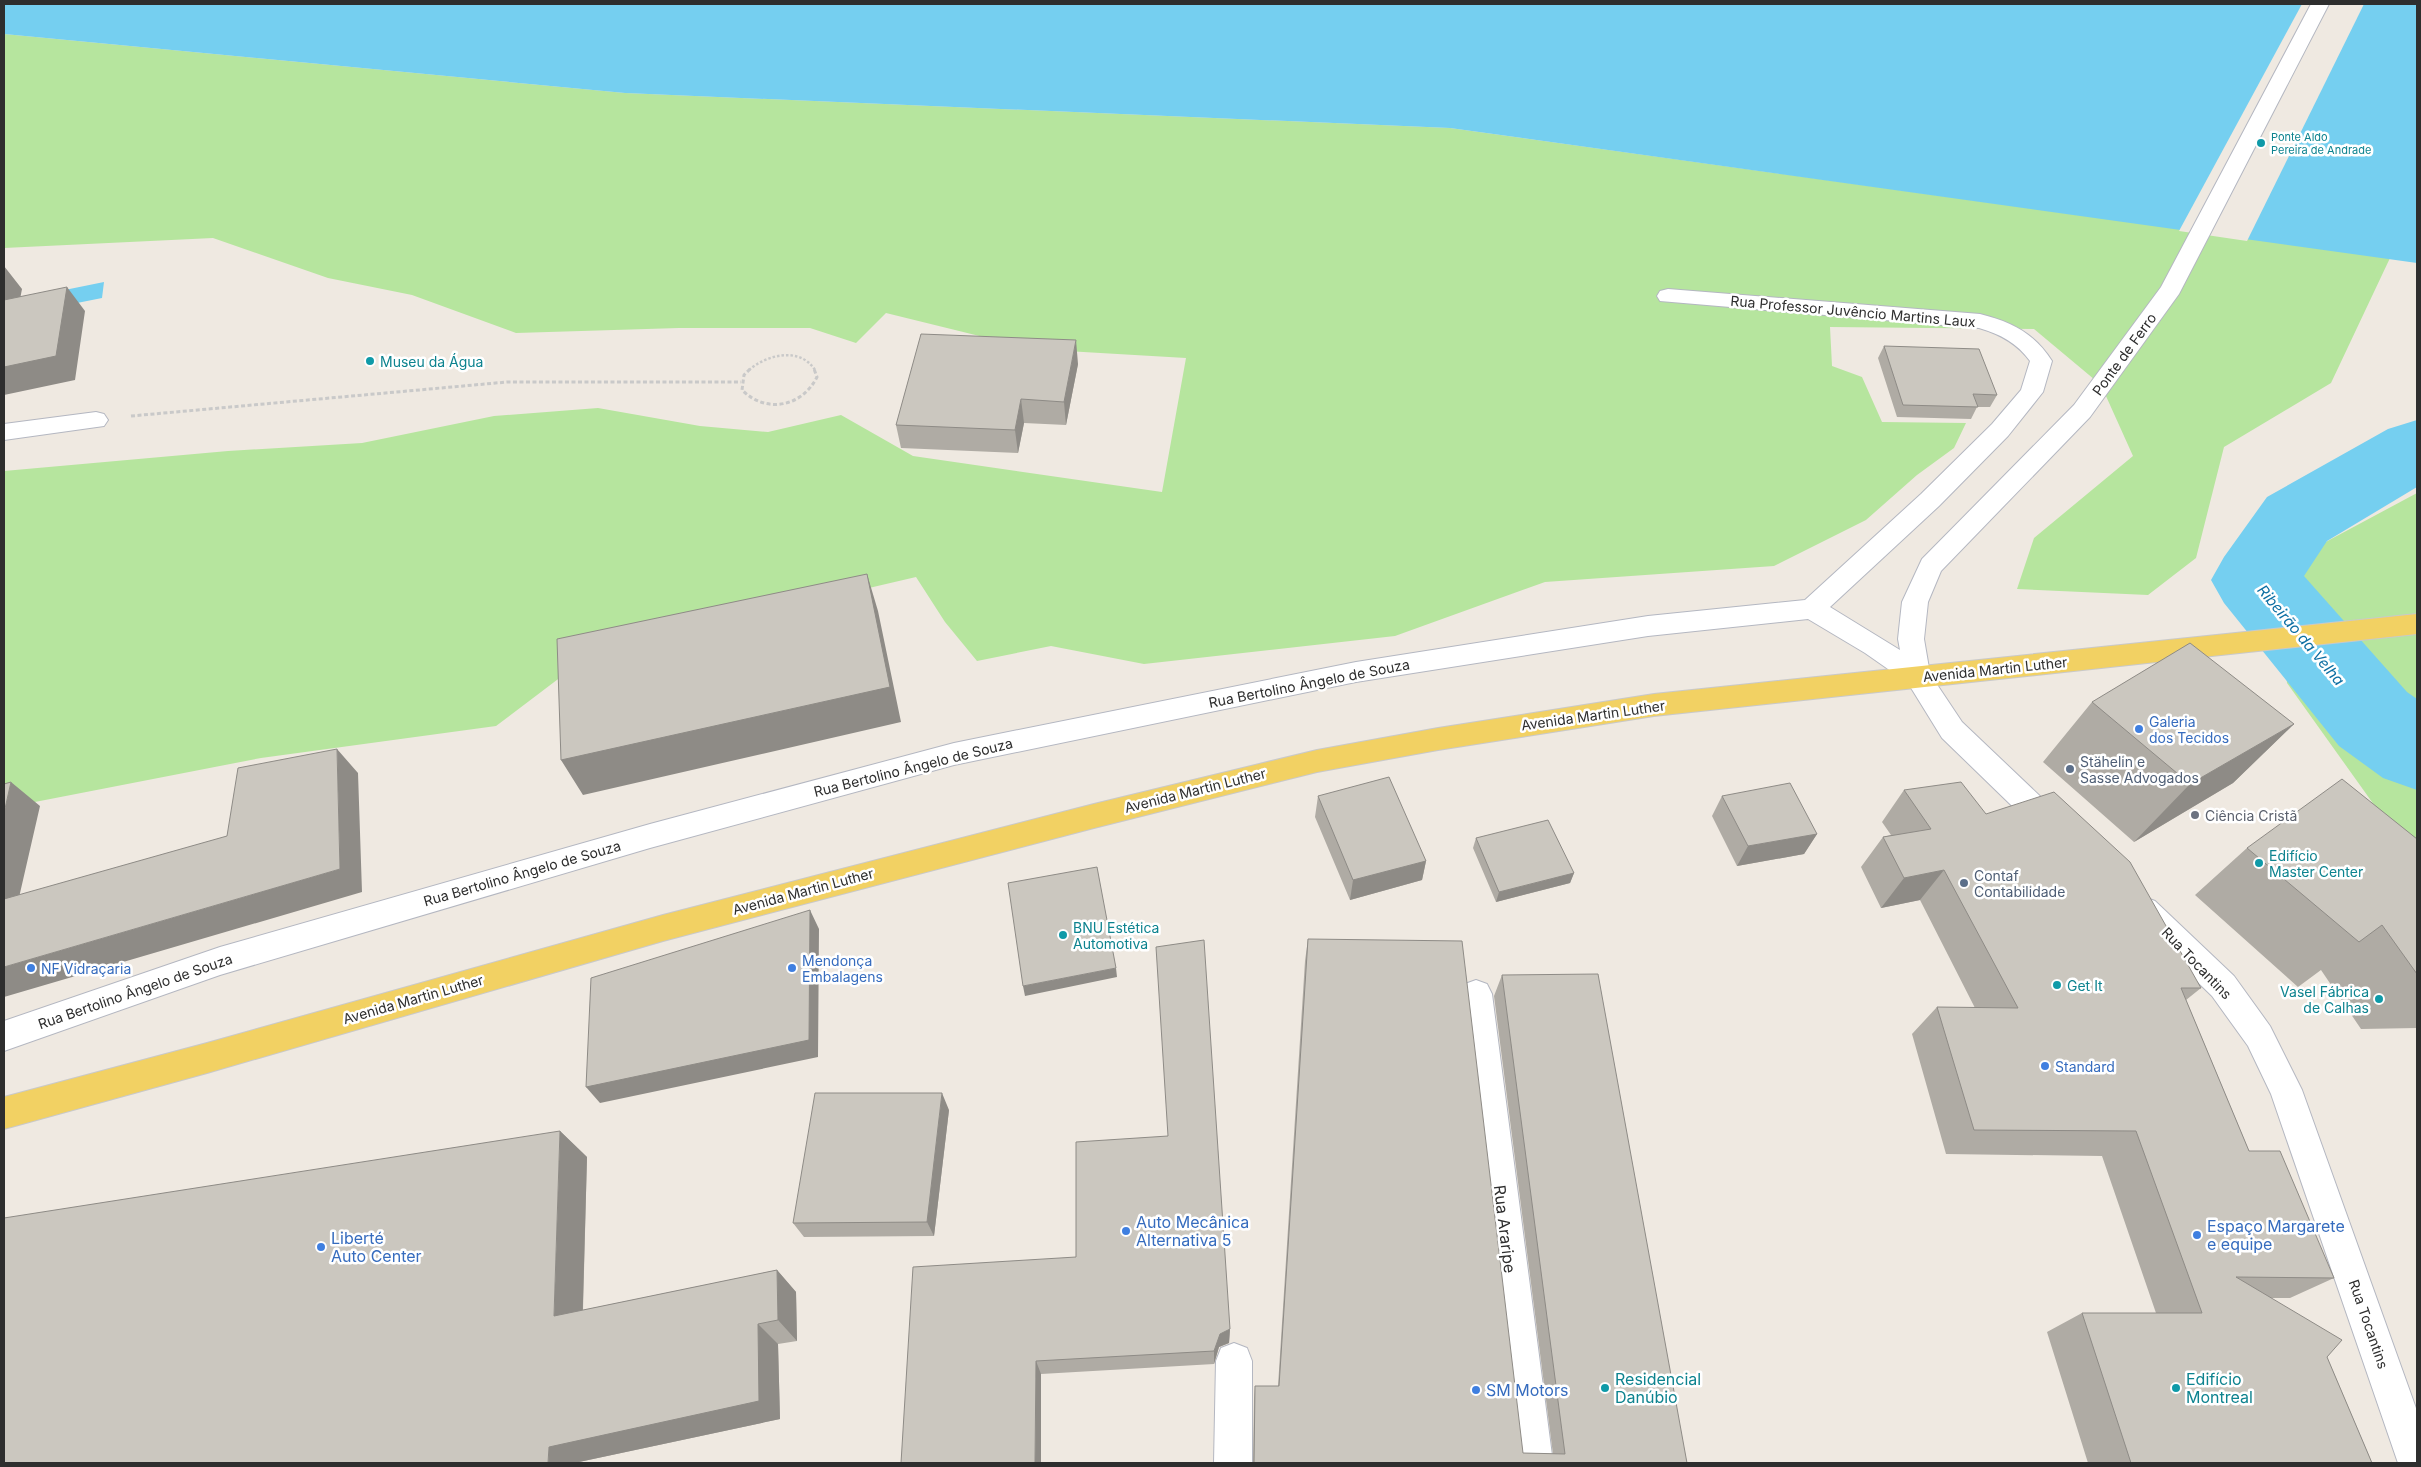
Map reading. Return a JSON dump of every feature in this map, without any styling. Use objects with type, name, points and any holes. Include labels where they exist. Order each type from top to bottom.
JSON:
[{"type":"main road","name":"Avenida Martin Luther","points":[[4,1113],[207,1058],[662,928],[1264,773],[1438,739],[1654,705],[2417,624]]},
{"type":"street","name":"Ponte de Ferro","points":[[1917,676],[1911,639],[1915,602],[1931,566],[2082,411],[2170,289],[2320,4]]},
{"type":"street","name":"Rua Professor Juvêncio Martins Laux","points":[[1668,296],[1980,321],[2010,330],[2032,346],[2041,361],[2032,392],[2000,430],[1930,500],[1812,609]]},
{"type":"street","points":[[4,432],[96,420]]},
{"type":"street","points":[[1812,609],[1874,646],[1917,676],[1952,730],[2014,791],[2072,844]]},
{"type":"street","name":"Rua Bertolino Ângelo de Souza","points":[[4,1036],[220,961],[650,836],[954,754],[1356,672],[1648,626],[1812,609]]},
{"type":"street","name":"Rua Tocantins","points":[[2122,889],[2223,986],[2258,1036],[2286,1090],[2417,1463]]},
{"type":"street","name":"Rua Araripe","points":[[1476,994],[1534,1463]]},
{"type":"street","points":[[1233,1463],[1234,1361]]},
{"type":"path","points":[[782,355],[803,358],[811,363],[817,377],[815,385],[804,396],[788,403],[776,405],[754,402],[742,390],[741,382],[750,367],[770,357],[782,355]]},
{"type":"path","points":[[96,420],[507,382],[741,382]]},
{"type":"green space","points":[[4,34],[625,93],[1450,128],[2390,258],[2331,383],[2224,447],[2196,558],[2148,595],[2017,589],[2034,538],[2133,456],[2101,385],[2034,329],[1830,327],[1832,366],[1862,377],[1882,422],[1966,423],[1954,448],[1917,475],[1866,520],[1774,566],[1545,582],[1395,636],[1144,664],[1051,646],[977,661],[945,622],[916,577],[754,615],[607,642],[496,726],[261,758],[4,808],[4,471],[228,451],[362,443],[494,416],[598,408],[700,426],[768,432],[841,415],[913,456],[1162,492],[1186,358],[1032,349],[886,313],[856,343],[810,328],[679,328],[516,333],[412,295],[328,278],[213,238],[4,248]]},
{"type":"green space","points":[[2417,493],[2417,865],[2287,683],[2279,567]]},
{"type":"water","points":[[4,4],[2417,4],[2417,263],[1450,128],[625,93],[4,34]]},
{"type":"water","points":[[104,282],[102,298],[37,311],[40,295]]},
{"type":"pier","name":"Ponte Aldo Pereira de Andrade","points":[[2302,4],[2364,4],[2247,241],[2179,231]]},
{"type":"building","points":[[67,287],[56,356],[4,367],[4,300]]},
{"type":"building","points":[[921,334],[1076,340],[1064,402],[1021,399],[1015,430],[896,425]]},
{"type":"building","points":[[1884,346],[1979,349],[1997,395],[1973,394],[1978,407],[1903,405]]},
{"type":"building","points":[[867,574],[890,687],[561,760],[557,639]]},
{"type":"building","points":[[2190,643],[2294,724],[2190,784],[2092,702]]},
{"type":"building","points":[[337,749],[340,869],[4,967],[4,899],[227,836],[238,768]]},
{"type":"building","points":[[1389,777],[1426,861],[1353,880],[1318,796]]},
{"type":"building","points":[[2342,779],[2417,839],[2417,974],[2382,925],[2359,942],[2247,848]]},
{"type":"building","points":[[11,782],[4,813],[4,784]]},
{"type":"building","points":[[1961,782],[1986,814],[2054,792],[2130,862],[2201,988],[2181,988],[2249,1151],[2280,1151],[2334,1278],[2236,1277],[2342,1340],[2327,1357],[2372,1463],[2131,1463],[2082,1313],[2202,1313],[2136,1131],[1974,1130],[1937,1007],[2018,1008],[1944,870],[1904,878],[1883,837],[1931,829],[1904,790]]},
{"type":"building","points":[[1790,783],[1817,834],[1748,846],[1722,796]]},
{"type":"building","points":[[1548,820],[1574,873],[1499,892],[1476,838]]},
{"type":"building","name":"BNU Estética Automotiva","points":[[1097,867],[1116,968],[1023,986],[1008,883]]},
{"type":"building","points":[[810,910],[809,1040],[586,1087],[591,978]]},
{"type":"building","points":[[1308,939],[1462,941],[1523,1453],[1565,1454],[1502,975],[1598,974],[1687,1463],[1254,1463],[1255,1386],[1279,1386]]},
{"type":"building","points":[[1204,940],[1230,1329],[1220,1334],[1214,1351],[1036,1361],[1035,1463],[901,1463],[913,1267],[1076,1257],[1076,1142],[1168,1136],[1156,947]]},
{"type":"building","points":[[815,1093],[942,1093],[927,1222],[793,1223]]},
{"type":"building","points":[[560,1131],[554,1316],[777,1270],[778,1320],[758,1324],[759,1401],[549,1447],[548,1463],[4,1463],[4,1218]]},
{"type":"waterway","name":"Ribeirão da Velha","points":[[2417,449],[2297,519],[2255,580],[2373,719],[2417,750]]},
{"type":"place","name":"Ponte Aldo Pereira de Andrade","points":[[2261,143]]},
{"type":"place","name":"Museu da Água","points":[[370,361]]},
{"type":"place","name":"Galeria dos Tecidos","points":[[2139,729]]},
{"type":"place","name":"Stähelin e Sasse Advogados","points":[[2070,769]]},
{"type":"place","name":"Ciência Cristã","points":[[2195,815]]},
{"type":"place","name":"Edifício Master Center","points":[[2259,863]]},
{"type":"place","name":"Contaf Contabilidade","points":[[1964,883]]},
{"type":"place","name":"BNU Estética Automotiva","points":[[1063,935]]},
{"type":"place","name":"NF Vidraçaria","points":[[31,968]]},
{"type":"place","name":"Mendonça Embalagens","points":[[792,968]]},
{"type":"place","name":"Get It","points":[[2057,985]]},
{"type":"place","name":"Vasel Fábrica de Calhas","points":[[2379,999]]},
{"type":"place","name":"Standard","points":[[2045,1066]]},
{"type":"place","name":"Auto Mecânica Alternativa 5","points":[[1126,1231]]},
{"type":"place","name":"Espaço Margarete e equipe","points":[[2197,1235]]},
{"type":"place","name":"Liberté Auto Center","points":[[321,1247]]},
{"type":"place","name":"Residencial Danúbio","points":[[1605,1388]]},
{"type":"place","name":"Edifício Montreal","points":[[2176,1388]]},
{"type":"place","name":"SM Motors","points":[[1476,1390]]}]
